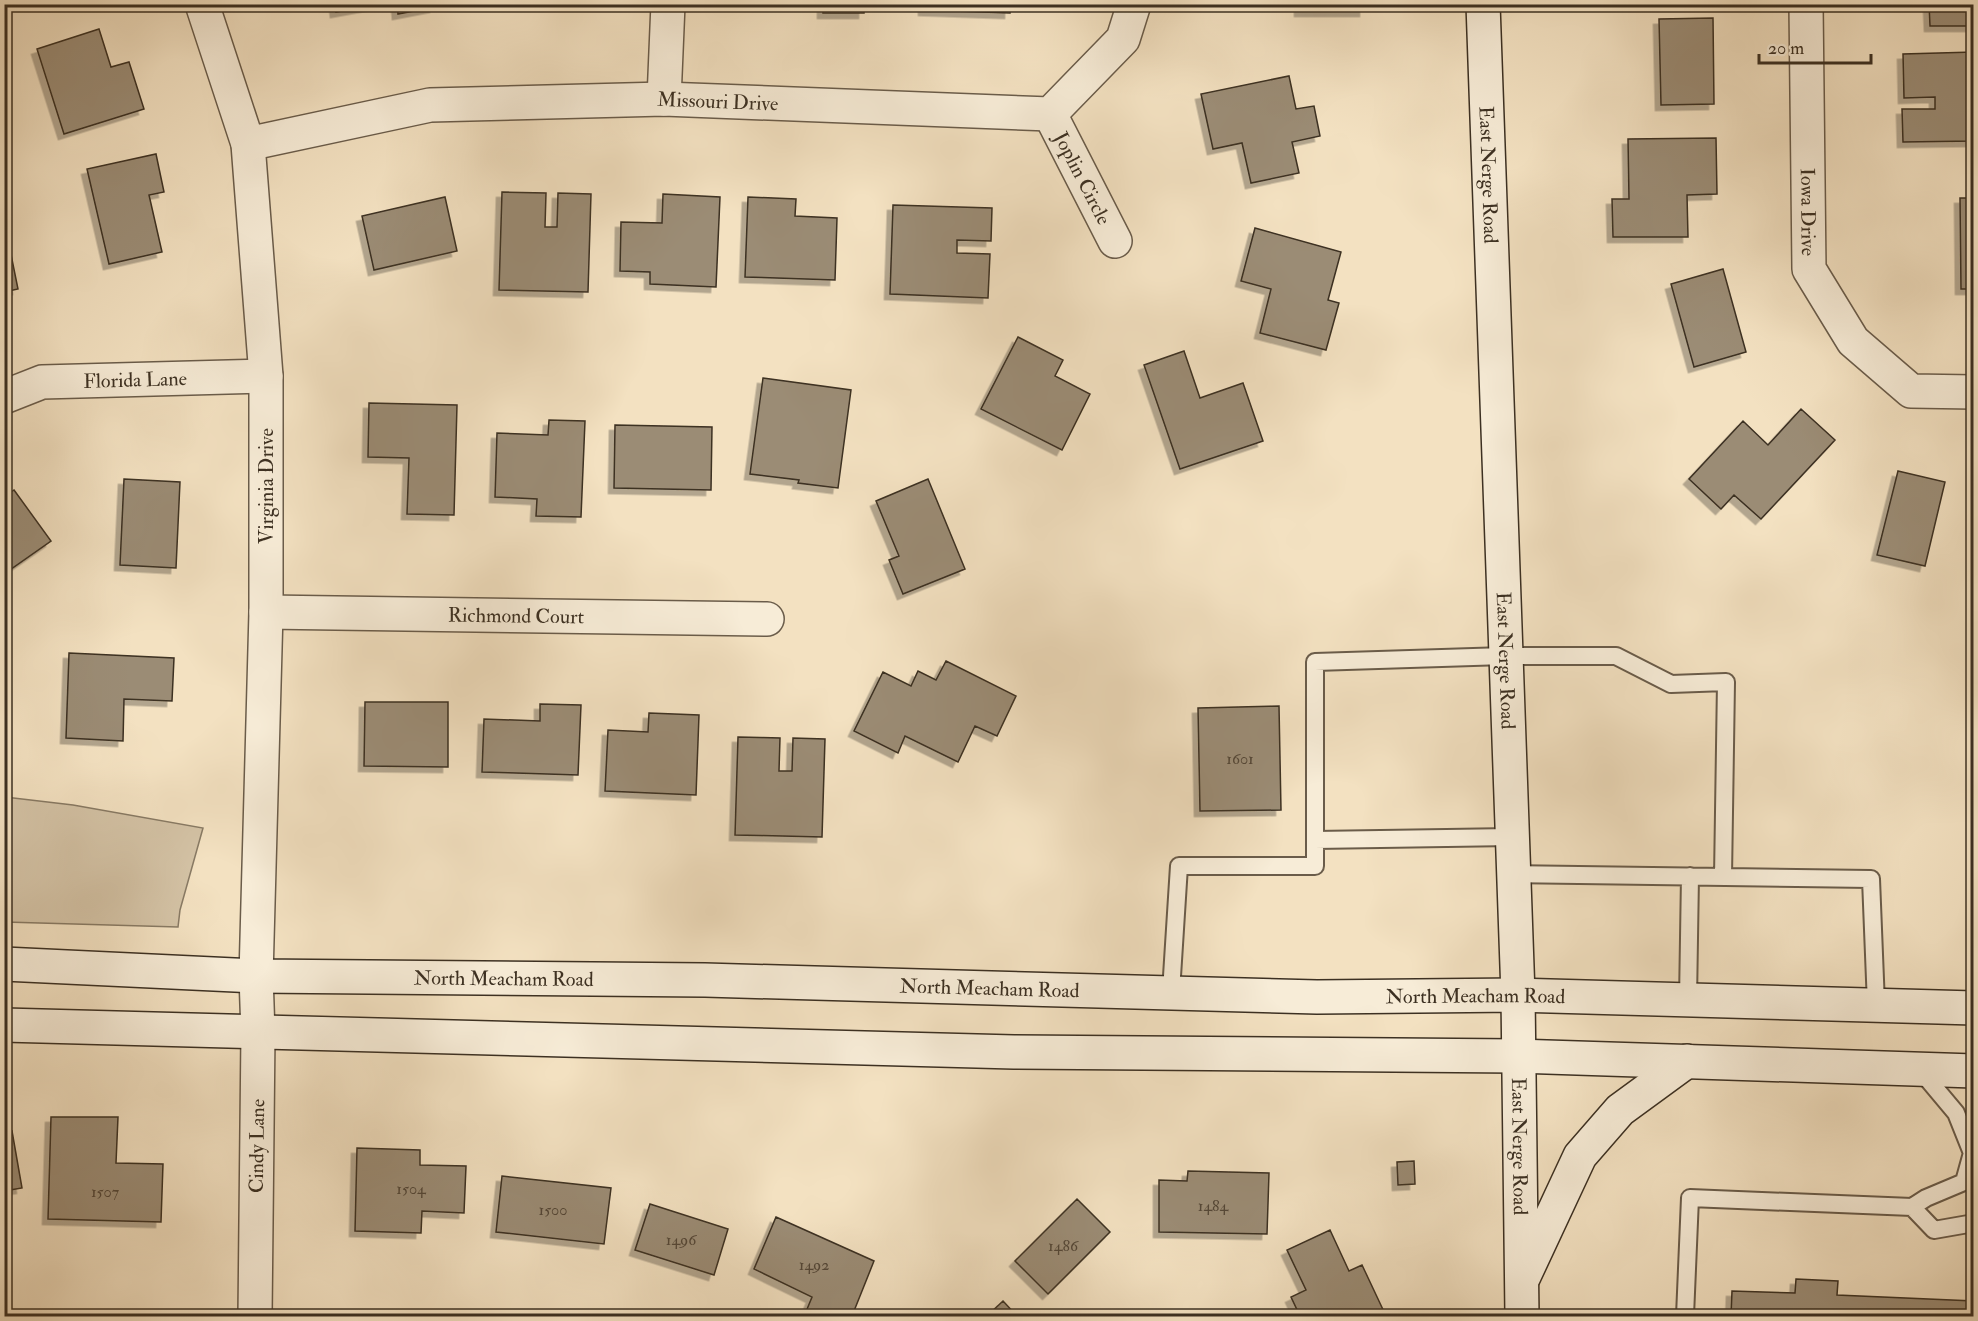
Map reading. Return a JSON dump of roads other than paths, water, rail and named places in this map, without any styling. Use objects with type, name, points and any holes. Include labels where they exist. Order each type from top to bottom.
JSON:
[{"type":"main road","name":"Virginia Drive","points":[[202,4],[248,144],[266,376],[266,612],[256,976]]},
{"type":"main road","points":[[664,99],[668,4]]},
{"type":"main road","points":[[1050,114],[1123,39],[1134,4]]},
{"type":"main road","name":"East Nerge Road","points":[[1483,4],[1518,995],[1522,1317]]},
{"type":"main road","name":"Iowa Drive","points":[[1806,4],[1809,269],[1852,340],[1911,391],[1974,392]]},
{"type":"main road","name":"Missouri Drive","points":[[248,144],[430,105],[664,99],[1050,114]]},
{"type":"main road","name":"Joplin Circle","points":[[1050,114],[1115,241]]},
{"type":"main road","name":"Florida Lane","points":[[4,398],[42,382],[266,376]]},
{"type":"main road","name":"Richmond Court","points":[[266,612],[767,619]]},
{"type":"main road","name":"North Meacham Road","points":[[4,964],[256,976],[705,980],[1317,997],[1518,995],[1974,1008]]},
{"type":"main road","name":"Cindy Lane","points":[[255,1316],[258,1033],[256,976]]},
{"type":"main road","points":[[4,1025],[1014,1052],[1518,1056],[1974,1071]]},
{"type":"main road","points":[[1521,1283],[1580,1156],[1620,1110],[1687,1061]]},
{"type":"lane","points":[[1172,992],[1179,866],[1315,866],[1315,662],[1505,656],[1616,656],[1671,684],[1726,682],[1723,877]]},
{"type":"lane","points":[[1315,840],[1512,837]]},
{"type":"lane","points":[[1513,874],[1870,879],[1876,1005]]},
{"type":"lane","points":[[1688,1000],[1690,876]]},
{"type":"lane","points":[[1685,1317],[1690,1198],[1912,1207],[1926,1198],[1964,1182],[1972,1153],[1956,1113],[1920,1070]]},
{"type":"lane","points":[[1912,1207],[1934,1230],[1974,1223]]}]
